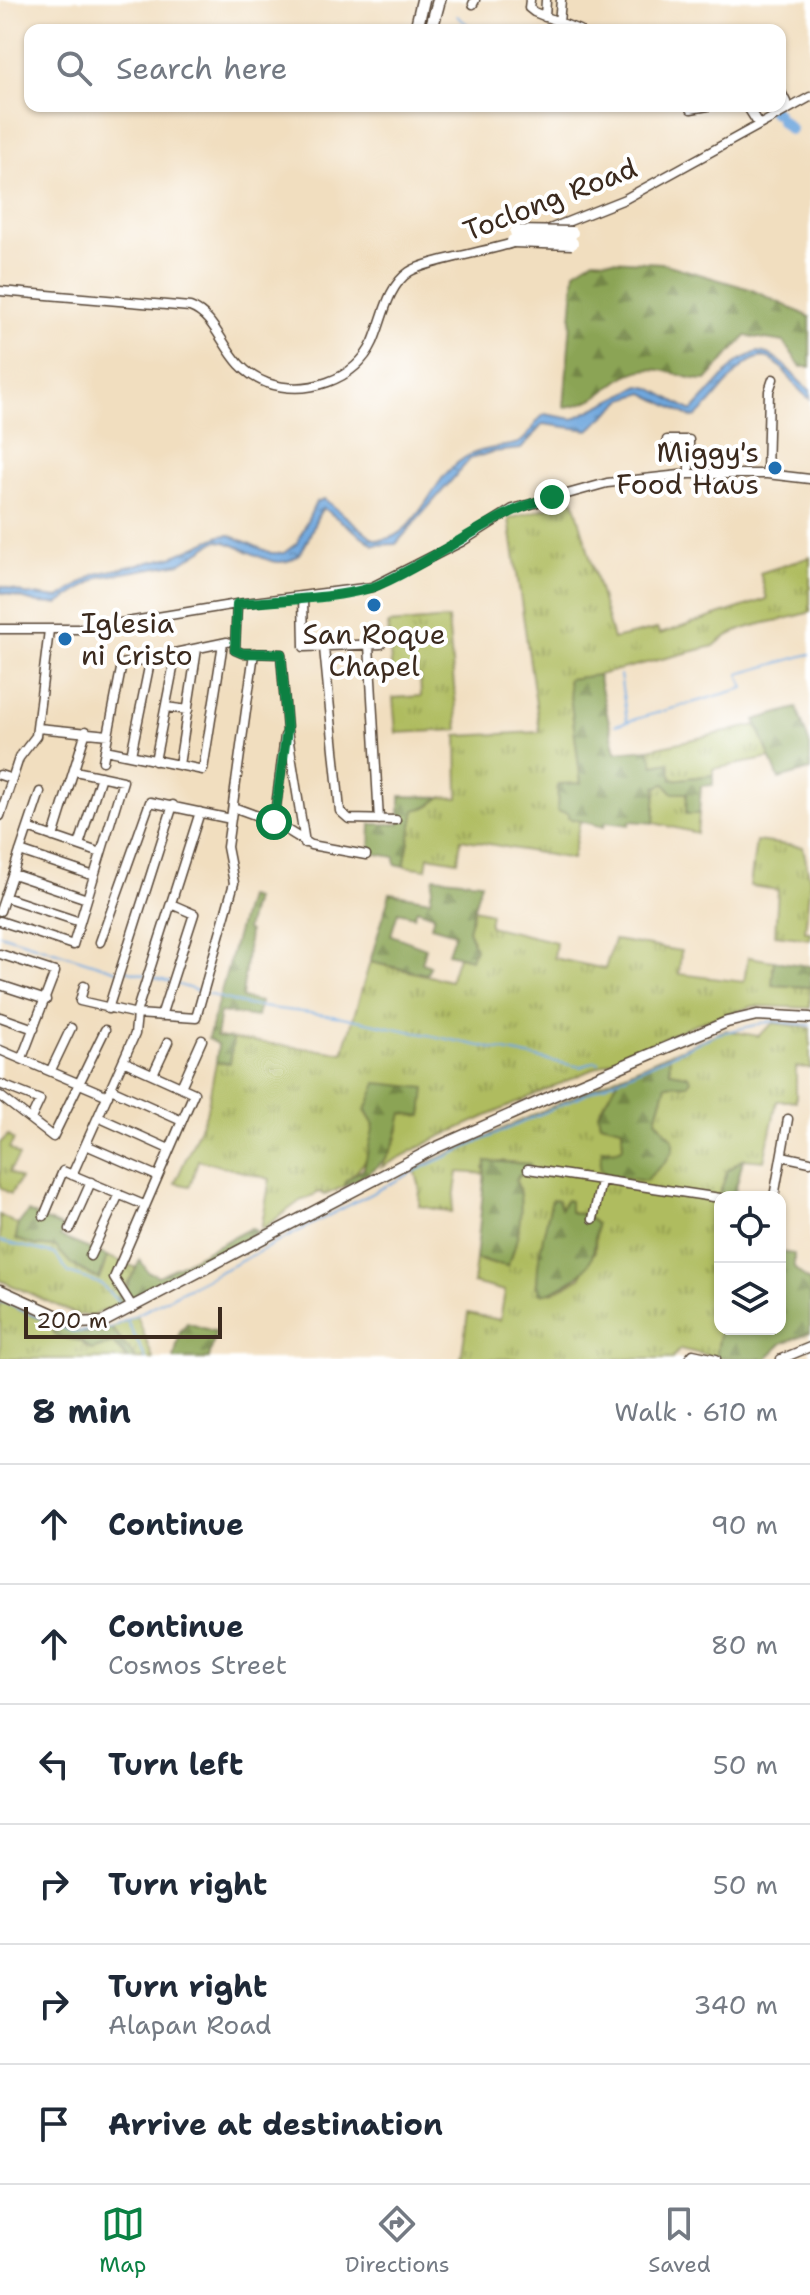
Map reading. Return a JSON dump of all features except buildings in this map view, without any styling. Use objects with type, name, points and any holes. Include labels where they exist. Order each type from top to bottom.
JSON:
[{"type":"highway","points":[[417,24],[423,0]]},
{"type":"highway","points":[[433,24],[439,0]]},
{"type":"highway","points":[[514,237],[572,238]]},
{"type":"main road","points":[[0,1290],[82,1325],[103,1322],[435,1148],[568,1089],[727,1022],[757,1015],[810,1018]]},
{"type":"street","points":[[530,0],[529,8],[562,24]]},
{"type":"street","points":[[545,17],[546,0]]},
{"type":"street","points":[[559,23],[561,0]]},
{"type":"street","name":"Toclong Road","points":[[786,110],[810,97]]},
{"type":"street","points":[[786,102],[789,108]]},
{"type":"street","points":[[751,112],[759,125]]},
{"type":"street","name":"Toclong Road","points":[[0,291],[190,307],[205,316],[228,354],[252,375],[283,387],[316,386],[339,377],[364,355],[392,293],[410,271],[494,250],[625,199],[782,112]]},
{"type":"street","points":[[767,474],[769,391],[773,379]]},
{"type":"street","points":[[667,440],[689,440],[689,474]]},
{"type":"street","points":[[0,629],[49,630],[103,626],[382,584],[522,505],[607,483],[689,474],[767,474],[810,479]]},
{"type":"street","points":[[303,597],[304,647],[381,644]]},
{"type":"street","points":[[237,604],[233,641],[238,652],[281,654],[287,730],[305,843]]},
{"type":"street","points":[[0,816],[19,758],[34,740],[38,728],[49,630]]},
{"type":"street","points":[[103,761],[122,664],[233,641]]},
{"type":"street","points":[[105,750],[203,770],[223,643]]},
{"type":"street","points":[[369,645],[379,820]]},
{"type":"street","points":[[324,648],[340,811],[349,819],[396,820]]},
{"type":"street","points":[[179,765],[197,649]]},
{"type":"street","points":[[155,761],[176,653]]},
{"type":"street","points":[[84,986],[80,1001],[108,1009],[193,1020],[198,1015],[234,883],[227,853],[254,653]]},
{"type":"street","points":[[131,755],[151,657]]},
{"type":"street","points":[[166,707],[188,710]]},
{"type":"street","points":[[38,728],[108,735]]},
{"type":"street","points":[[274,822],[287,730]]},
{"type":"street","points":[[53,837],[86,731]]},
{"type":"street","points":[[0,921],[73,945],[123,781],[75,771]]},
{"type":"street","points":[[0,775],[12,779]]},
{"type":"street","points":[[79,845],[101,776]]},
{"type":"street","points":[[0,911],[40,792]]},
{"type":"street","points":[[100,942],[146,806],[154,801],[231,819]]},
{"type":"street","points":[[108,1009],[173,805]]},
{"type":"street","points":[[233,807],[274,822],[305,843],[366,855]]},
{"type":"street","points":[[44,1216],[86,1145],[135,1034],[136,1014],[200,812]]},
{"type":"street","points":[[28,828],[101,853]]},
{"type":"street","points":[[20,851],[94,876]]},
{"type":"street","points":[[13,874],[87,899]]},
{"type":"street","points":[[5,897],[80,922]]},
{"type":"street","points":[[161,1016],[194,914],[171,904]]},
{"type":"street","points":[[0,954],[55,972],[22,1058]]},
{"type":"street","points":[[0,985],[46,1000]]},
{"type":"street","points":[[0,1017],[34,1029]]},
{"type":"street","points":[[51,1070],[71,1028]]},
{"type":"street","points":[[0,1096],[53,1137],[105,1030]]},
{"type":"street","points":[[181,1087],[202,1040]]},
{"type":"street","points":[[153,1074],[168,1042]]},
{"type":"street","points":[[0,1050],[182,1121]]},
{"type":"street","points":[[123,1061],[194,1093],[144,1205],[115,1282],[133,1308]]},
{"type":"street","points":[[0,1084],[40,1100],[31,1119]]},
{"type":"street","points":[[98,1117],[169,1149]]},
{"type":"street","points":[[775,1191],[788,1119]]},
{"type":"street","points":[[86,1145],[157,1176]]},
{"type":"street","points":[[782,1156],[810,1162]]},
{"type":"street","points":[[528,1169],[714,1197]]},
{"type":"street","points":[[68,1173],[144,1205]]},
{"type":"street","points":[[593,1219],[601,1181]]},
{"type":"street","points":[[70,1229],[91,1182]]},
{"type":"street","points":[[90,1256],[119,1194]]},
{"type":"street","points":[[781,1359],[798,1355],[810,1347]]},
{"type":"street","points":[[689,1359],[693,1354],[716,1359]]},
{"type":"green space","points":[[594,259],[662,263],[750,289],[810,317],[810,367],[801,367],[784,342],[746,336],[706,380],[647,369],[620,379],[589,401],[564,407],[575,271]]},
{"type":"green space","points":[[574,500],[613,639],[657,629],[660,634],[767,599],[760,573],[810,557],[810,612],[735,632],[714,646],[598,675],[568,679],[581,783],[558,811],[580,821],[572,859],[461,839],[458,861],[428,856],[426,869],[404,866],[415,809],[430,806],[440,797],[458,798],[457,736],[540,732],[509,519]]},
{"type":"green space","points":[[448,619],[458,730],[396,733],[393,698],[421,696],[420,676],[392,677],[388,624]]},
{"type":"green space","points":[[598,675],[616,752],[649,749],[654,765],[669,762],[672,780],[713,775],[713,785],[701,786],[699,814],[686,814],[687,793],[673,793],[665,784],[656,787],[654,823],[630,821],[629,825],[605,822],[604,827],[568,818],[568,813],[557,811],[558,784],[581,783],[568,679]]},
{"type":"green space","points":[[797,708],[810,746],[810,770],[779,779],[755,720]]},
{"type":"green space","points":[[757,725],[771,758],[713,769],[713,775],[672,780],[654,766],[649,749]]},
{"type":"green space","points":[[665,784],[687,793],[687,814],[699,814],[697,833],[654,823],[656,787]]},
{"type":"green space","points":[[400,796],[440,797],[430,806],[415,810],[404,866],[395,864],[395,857],[370,853],[371,824],[400,824]]},
{"type":"green space","points":[[756,841],[803,847],[810,880],[805,932],[810,932],[810,939],[775,935],[778,890],[750,886]]},
{"type":"green space","points":[[434,877],[481,882],[468,930],[475,948],[471,959],[448,953],[455,933],[431,926],[434,915],[417,909],[414,916],[398,912],[391,935],[426,948],[422,963],[430,966],[427,974],[370,962],[390,893],[430,900]]},
{"type":"green space","points":[[247,897],[254,899],[246,930],[249,932],[242,998],[260,1002],[257,1017],[220,1012],[216,1037],[233,1039],[230,1063],[216,1062],[218,1045],[208,1039]]},
{"type":"green space","points":[[474,909],[491,913],[489,926],[556,942],[554,958],[605,969],[614,940],[681,951],[679,974],[744,982],[748,957],[774,961],[773,985],[810,987],[810,1008],[754,1006],[695,1024],[435,1139],[382,1167],[397,1138],[401,1113],[372,1101],[366,1110],[374,1126],[373,1143],[367,1158],[346,1180],[345,1186],[300,1201],[261,1230],[270,1179],[198,1160],[190,1186],[175,1183],[206,1114],[216,1062],[230,1063],[233,1039],[343,1053],[370,962],[450,981],[458,956],[471,959],[473,940],[468,930]]},
{"type":"green space","points":[[774,961],[810,966],[810,987],[772,985]]},
{"type":"green space","points":[[774,1023],[810,1028],[810,1068],[796,1067],[796,1101],[777,1101],[764,1161],[743,1159],[728,1170],[721,1191],[714,1191],[714,1210],[709,1224],[714,1240],[714,1335],[720,1335],[716,1357],[680,1349],[672,1359],[461,1359],[468,1313],[500,1320],[505,1291],[473,1283],[476,1259],[495,1265],[512,1257],[520,1208],[516,1181],[529,1164],[499,1161],[484,1168],[486,1174],[458,1172],[452,1212],[419,1206],[420,1188],[415,1169],[621,1075],[598,1113],[600,1123],[622,1128],[623,1147],[615,1152],[608,1149],[653,1173],[666,1161],[673,1140],[656,1120],[666,1085],[688,1084],[691,1080],[687,1075],[670,1072],[669,1054],[725,1030],[758,1036]],"holes":[[[558,1201],[561,1209],[587,1216],[596,1224],[595,1251],[580,1278],[552,1293],[536,1287],[548,1216]]]},
{"type":"green space","points":[[669,1054],[670,1072],[687,1075],[691,1080],[688,1084],[666,1085],[656,1119],[673,1140],[673,1150],[645,1181],[605,1174],[600,1168],[602,1149],[616,1151],[623,1147],[622,1128],[600,1123],[598,1113],[621,1075]]},
{"type":"green space","points":[[377,1083],[425,1088],[422,1116],[402,1113],[395,1141],[385,1159],[345,1186],[346,1181],[364,1168],[374,1125],[366,1110]]},
{"type":"green space","points":[[8,1135],[14,1140],[9,1148],[19,1156],[9,1172],[20,1179],[11,1194],[0,1188],[0,1143]]},
{"type":"green space","points":[[743,1159],[735,1191],[720,1191],[728,1170]]},
{"type":"green space","points":[[486,1161],[530,1164],[531,1170],[519,1174],[516,1181],[520,1200],[519,1224],[507,1266],[476,1259]]},
{"type":"green space","points":[[552,1199],[558,1200],[561,1208],[566,1200],[570,1201],[570,1212],[587,1216],[596,1224],[595,1242],[592,1258],[584,1271],[555,1290],[540,1294],[537,1275]]},
{"type":"green space","points":[[714,1209],[714,1239],[709,1223]]},
{"type":"green space","points":[[28,1212],[64,1228],[60,1237],[107,1256],[99,1279],[72,1265],[56,1247],[33,1245],[16,1239],[18,1225]]},
{"type":"green space","points":[[0,1215],[18,1225],[16,1239],[33,1245],[56,1247],[79,1269],[95,1278],[101,1276],[107,1256],[137,1268],[117,1298],[120,1304],[93,1315],[78,1315],[0,1280]]},
{"type":"green space","points":[[251,1228],[258,1232],[120,1304],[117,1298],[127,1287],[140,1260],[148,1272],[159,1276]]},
{"type":"green space","points":[[786,1253],[794,1254],[794,1268],[810,1282],[810,1332],[783,1343],[766,1359],[716,1357],[720,1335],[786,1335]]},
{"type":"green space","points":[[0,1301],[51,1324],[55,1336],[81,1341],[86,1347],[113,1343],[128,1359],[0,1359]]},
{"type":"green space","points":[[137,1315],[153,1359],[136,1359],[111,1328]]},
{"type":"green space","points":[[187,1323],[216,1332],[209,1359],[174,1359],[180,1332]]},
{"type":"green space","points":[[51,1324],[85,1333],[111,1328],[136,1359],[128,1359],[113,1343],[92,1350],[81,1341],[55,1336]]},
{"type":"water","points":[[757,352],[780,361],[810,390],[810,399],[776,363],[760,358],[740,370],[693,418],[644,393],[624,399],[589,430],[543,424],[521,449],[492,452],[470,459],[396,544],[374,545],[323,508],[303,549],[290,560],[270,560],[216,541],[181,563],[100,577],[58,604],[38,603],[0,592],[1,586],[25,594],[59,598],[96,574],[172,557],[220,536],[230,535],[271,553],[284,553],[297,543],[316,502],[324,499],[374,539],[386,539],[396,535],[415,518],[444,476],[461,460],[476,452],[520,442],[545,414],[573,419],[640,386],[651,388],[692,411],[737,362]]},
{"type":"waterway","points":[[457,16],[467,24]]},
{"type":"waterway","points":[[781,120],[790,129]]},
{"type":"waterway","points":[[615,725],[744,688],[739,674],[810,654]]},
{"type":"waterway","points":[[620,675],[627,721]]},
{"type":"waterway","points":[[0,934],[117,971]]},
{"type":"waterway","points":[[125,970],[146,975]]},
{"type":"waterway","points":[[153,977],[170,982]]},
{"type":"waterway","points":[[176,984],[201,992]]},
{"type":"waterway","points":[[208,994],[246,1005],[342,1017],[581,1067],[595,1061],[599,1063]]},
{"type":"waterway","points":[[0,1301],[74,1332],[111,1328],[415,1171],[717,1034],[773,1021],[810,1025]]},
{"type":"waterway","points":[[0,1241],[55,1254],[69,1273],[101,1284],[120,1304]]},
{"type":"waterway","points":[[127,1321],[146,1359]]},
{"type":"place","name":"Miggy's Food Haus","points":[[775,468]]},
{"type":"place","name":"San Roque Chapel","points":[[374,605]]},
{"type":"place","name":"Iglesia ni Cristo","points":[[65,639]]},
{"type":"route","points":[[274,822],[281,753],[287,730],[281,654],[235,650],[237,604],[358,590],[382,584],[472,536],[513,509],[552,497]]}]
